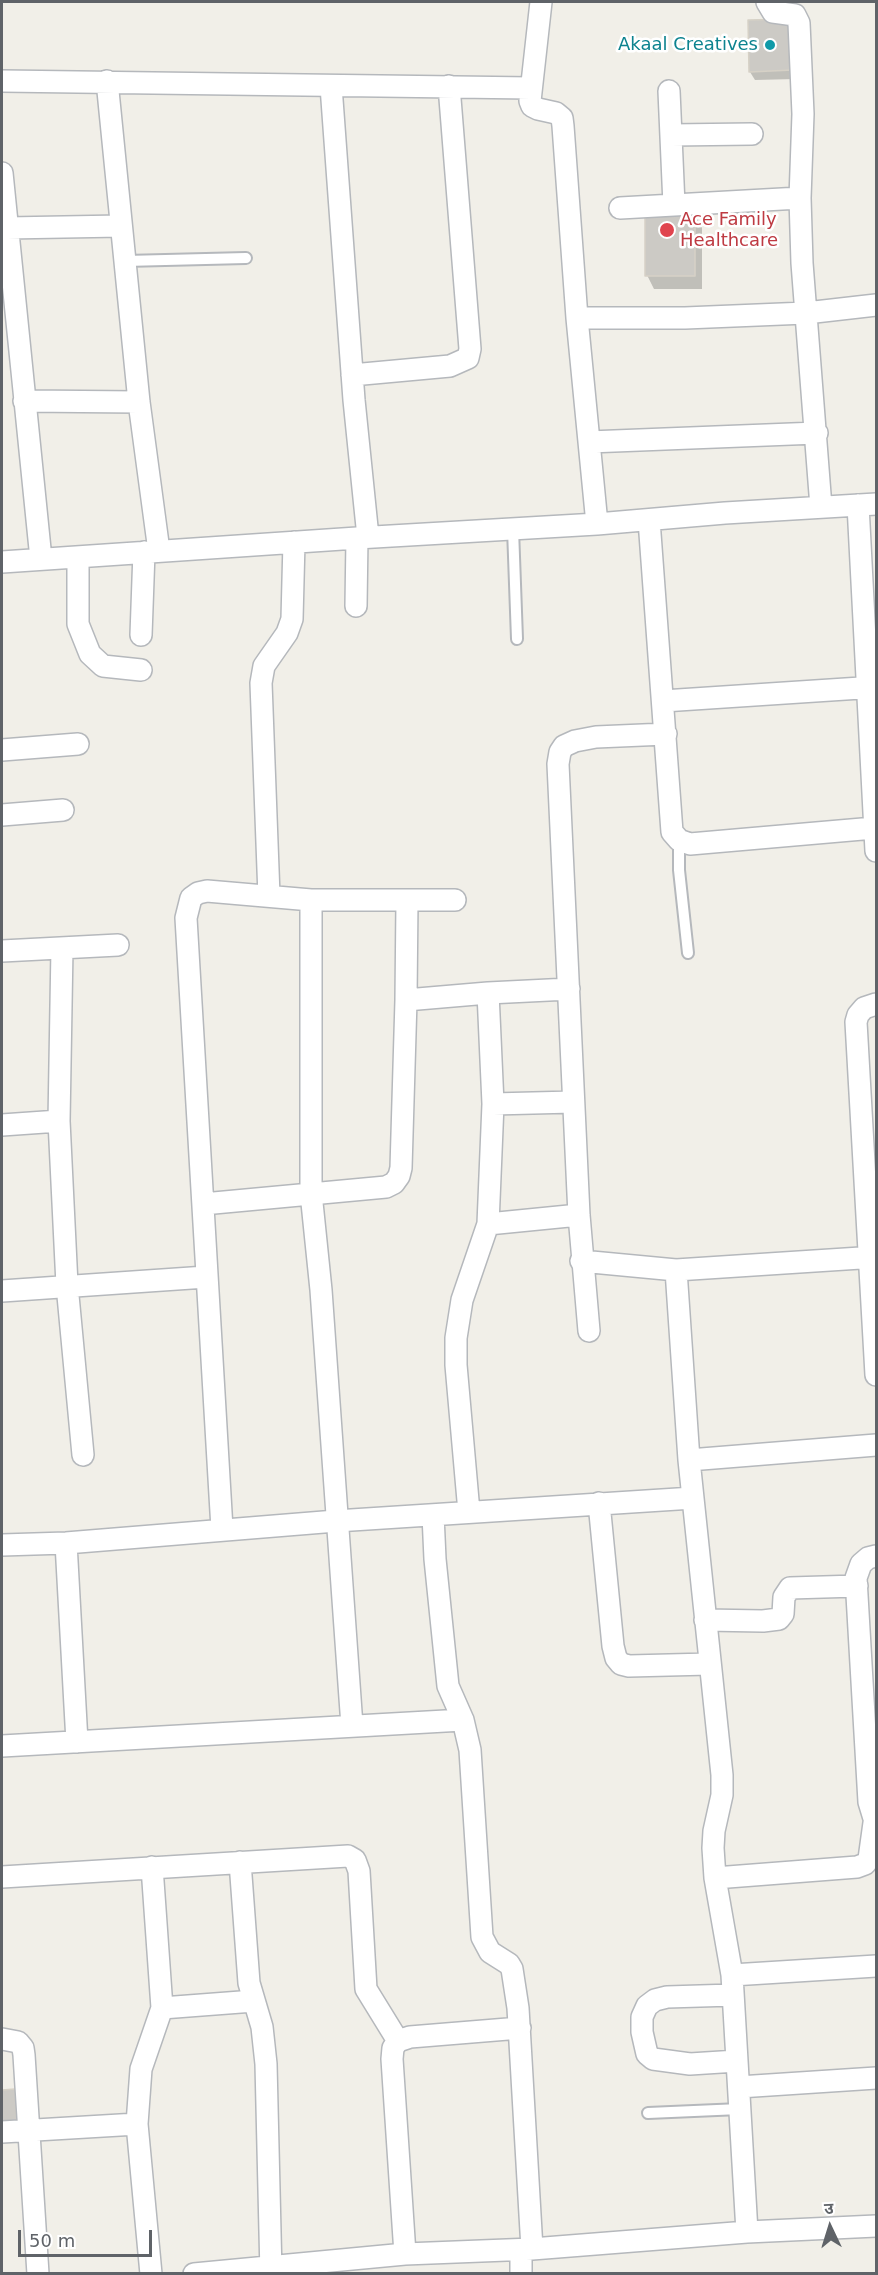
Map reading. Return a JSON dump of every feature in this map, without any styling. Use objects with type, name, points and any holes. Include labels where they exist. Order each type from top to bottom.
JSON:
[{"type":"street","points":[[542,2],[530,101],[532,106],[556,113],[562,118],[577,318],[597,524]]},
{"type":"street","points":[[767,2],[773,12],[795,15],[800,23],[803,114],[800,198],[802,263],[821,507]]},
{"type":"street","points":[[2,81],[531,88]]},
{"type":"street","points":[[107,81],[152,551],[141,635]]},
{"type":"street","points":[[331,86],[362,538],[357,606]]},
{"type":"street","points":[[352,375],[450,366],[468,358],[470,349],[449,86]]},
{"type":"street","points":[[669,91],[674,205]]},
{"type":"street","points":[[671,135],[752,134]]},
{"type":"street","points":[[2,173],[40,559]]},
{"type":"street","points":[[620,208],[800,198]]},
{"type":"street","points":[[7,228],[121,226]]},
{"type":"street","points":[[577,318],[685,318],[806,313],[876,305]]},
{"type":"street","points":[[24,401],[139,402]]},
{"type":"street","points":[[589,442],[817,433]]},
{"type":"street","points":[[2,562],[597,524],[867,504],[876,851]]},
{"type":"street","points":[[649,520],[672,832],[679,840],[690,844],[874,828]]},
{"type":"street","points":[[269,896],[261,683],[264,666],[288,633],[292,619],[294,542]]},
{"type":"street","points":[[78,557],[78,624],[90,654],[103,666],[141,670]]},
{"type":"street","points":[[663,701],[872,687]]},
{"type":"street","points":[[589,1331],[581,1261],[558,765],[560,752],[564,746],[575,741],[596,737],[666,734]]},
{"type":"street","points":[[2,750],[78,744]]},
{"type":"street","points":[[2,815],[63,810]]},
{"type":"street","points":[[222,1529],[186,918],[191,898],[207,891],[311,900],[455,900]]},
{"type":"street","points":[[311,900],[311,1193],[321,1290],[352,1726]]},
{"type":"street","points":[[203,1203],[386,1187],[394,1183],[399,1176],[406,1000],[407,901]]},
{"type":"street","points":[[2,951],[118,945]]},
{"type":"street","points":[[62,948],[59,1121],[67,1286],[82,1455]]},
{"type":"street","points":[[406,1000],[569,989]]},
{"type":"street","points":[[469,1512],[456,1365],[456,1338],[462,1300],[488,1224],[493,1104],[488,993]]},
{"type":"street","points":[[876,1004],[864,1008],[856,1022],[871,1173],[876,1375]]},
{"type":"street","points":[[493,1104],[573,1102]]},
{"type":"street","points":[[2,1125],[59,1121]]},
{"type":"street","points":[[488,1224],[579,1215]]},
{"type":"street","points":[[581,1261],[676,1270],[874,1257]]},
{"type":"street","points":[[676,1270],[689,1460],[722,1775],[722,1795],[713,1839],[715,1878],[733,1985],[747,2232]]},
{"type":"street","points":[[2,1291],[206,1277]]},
{"type":"street","points":[[689,1460],[876,1445]]},
{"type":"street","points":[[2,1545],[66,1543],[222,1529],[693,1498]]},
{"type":"street","points":[[600,1503],[616,1658],[621,1664],[629,1666],[710,1664]]},
{"type":"street","points":[[433,1515],[446,1675],[451,1697],[463,1720],[470,1750],[482,1937],[490,1952],[512,1969],[520,2028],[526,2250],[521,2274]]},
{"type":"street","points":[[66,1543],[77,1742]]},
{"type":"street","points":[[715,1878],[858,1867],[866,1864],[869,1859],[875,1824],[869,1802],[871,1740],[856,1578],[861,1564],[868,1558],[876,1556]]},
{"type":"street","points":[[705,1620],[779,1619],[783,1614],[784,1597],[790,1588],[857,1586]]},
{"type":"street","points":[[2,1746],[463,1720]]},
{"type":"street","points":[[2,1877],[348,1856],[355,1860],[359,1871],[366,1989],[398,2042]]},
{"type":"street","points":[[240,1862],[247,1962],[261,2027],[266,2064],[271,2270]]},
{"type":"street","points":[[151,2274],[137,2124],[141,2069],[162,2008],[152,1867]]},
{"type":"street","points":[[737,2061],[690,2064],[653,2059],[647,2054],[642,2032],[642,2017],[647,2006],[655,2000],[733,1985],[876,1966]]},
{"type":"street","points":[[162,2008],[254,2001]]},
{"type":"street","points":[[405,2254],[393,2048],[398,2042],[410,2037],[520,2028]]},
{"type":"street","points":[[2,2039],[18,2042],[22,2048],[38,2274]]},
{"type":"street","points":[[738,2087],[876,2078]]},
{"type":"street","points":[[2,2132],[137,2124]]},
{"type":"street","points":[[194,2274],[271,2270],[405,2254],[526,2250],[747,2232],[876,2226]]},
{"type":"lane","points":[[124,261],[246,258]]},
{"type":"lane","points":[[513,529],[517,639]]},
{"type":"lane","points":[[679,840],[679,870],[688,953]]},
{"type":"lane","points":[[648,2113],[740,2109]]},
{"type":"building","name":"Akaal Creatives","points":[[790,19],[792,70],[749,72],[748,20]]},
{"type":"building","points":[[645,213],[695,213],[695,276],[645,276]]},
{"type":"building","points":[[15,2089],[17,2123],[2,2124],[2,2090]]},
{"type":"place","name":"Akaal Creatives","points":[[770,45]]},
{"type":"place","name":"Ace Family Healthcare","points":[[667,230]]}]
